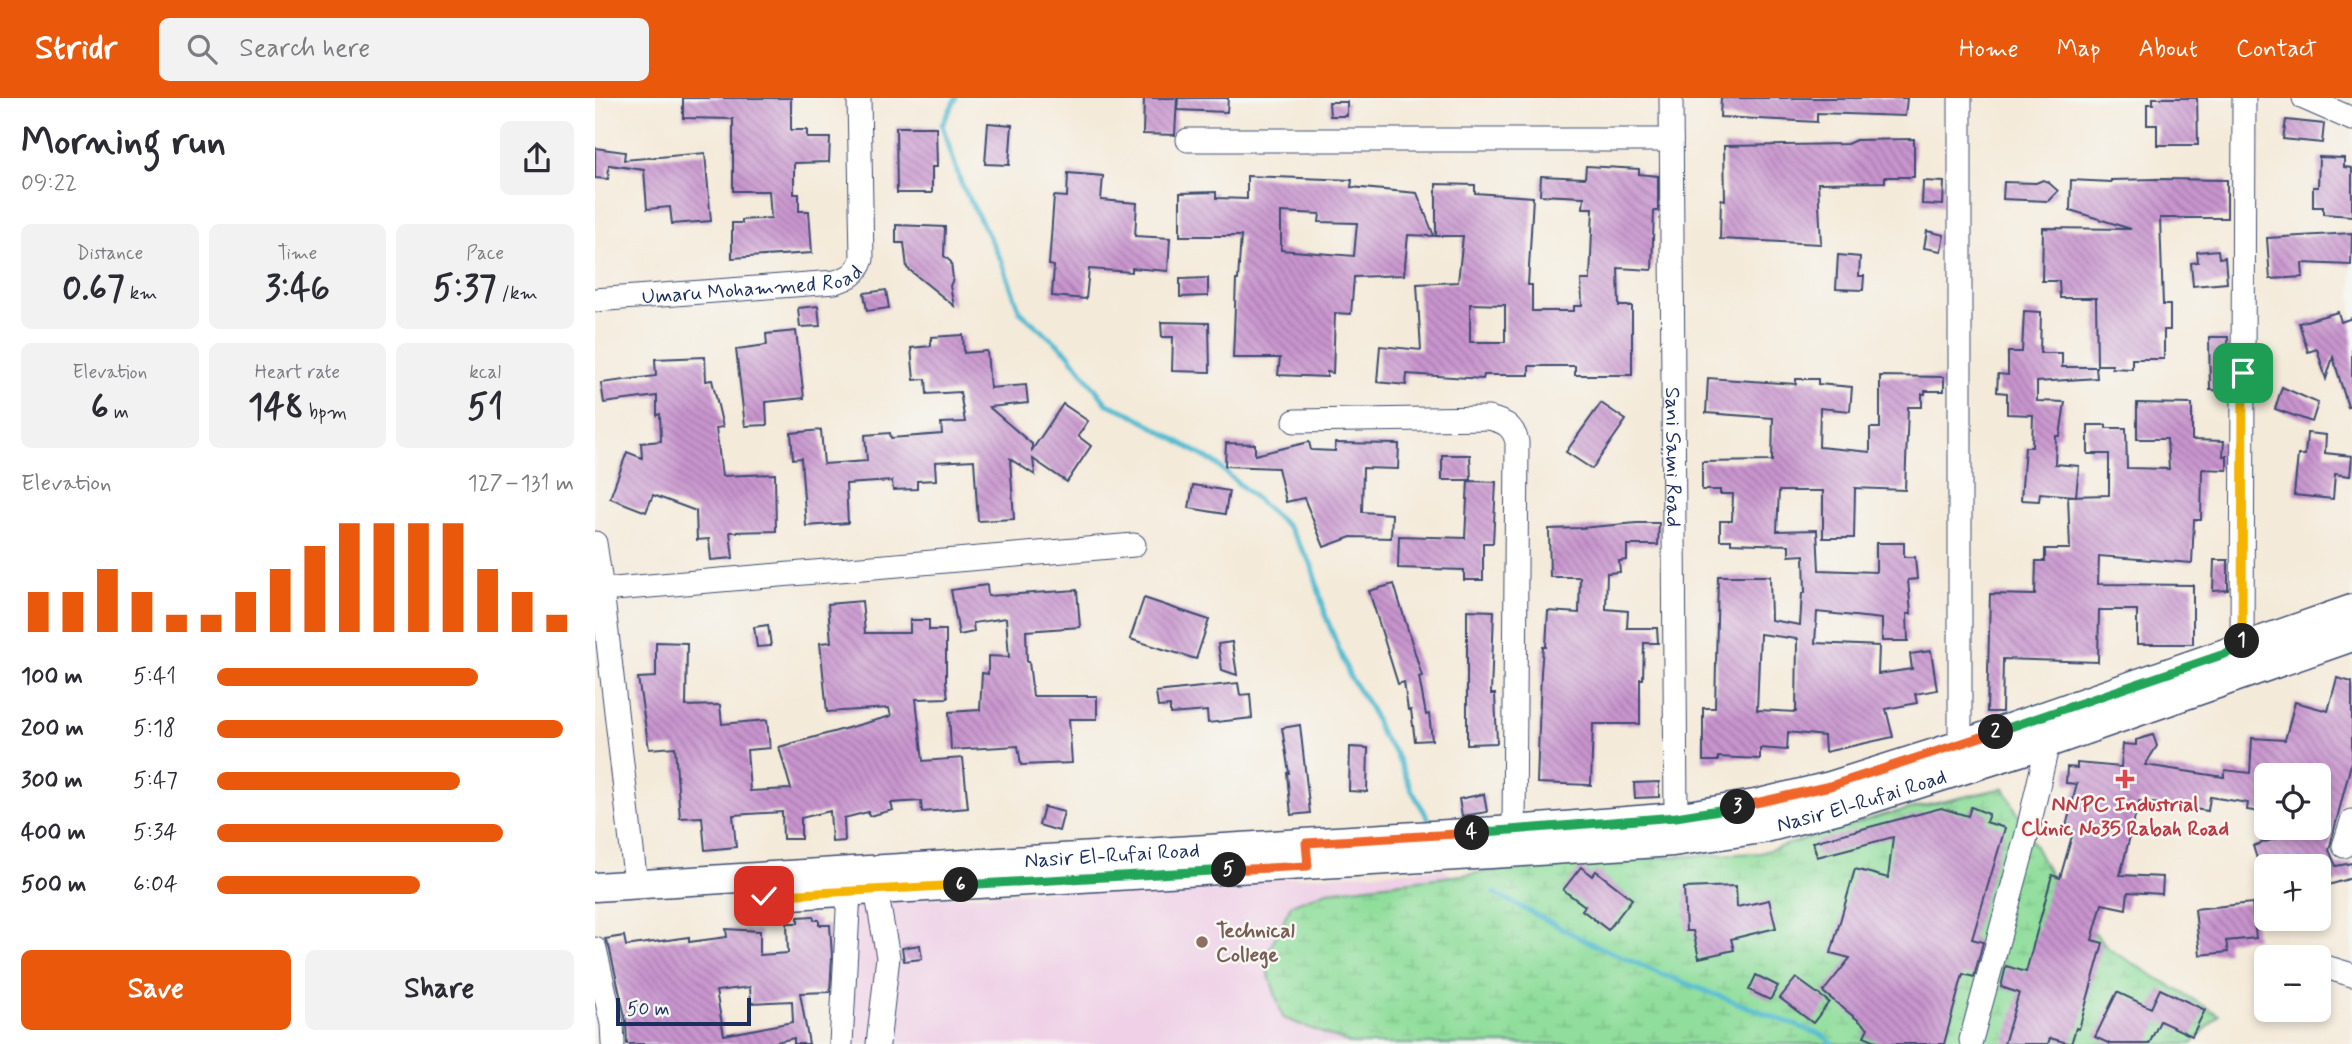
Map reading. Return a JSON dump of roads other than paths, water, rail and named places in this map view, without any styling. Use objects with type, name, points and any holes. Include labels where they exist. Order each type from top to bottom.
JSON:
[{"type":"main road","name":"Nasir El-Rufai Road","points":[[595,905],[862,891],[1307,854],[1514,830],[1676,817],[1755,804],[1830,786],[1959,745],[2352,609]]},
{"type":"main road","name":"Nasir El-Rufai Road","points":[[595,887],[1307,854],[1673,842],[1762,829],[1839,809],[2048,743],[2352,638]]},
{"type":"street","name":"Umaru Mohammed Road","points":[[595,300],[835,282],[848,278],[859,269],[862,259],[859,98]]},
{"type":"street","name":"Sani Sami Road","points":[[1671,98],[1676,817]]},
{"type":"street","points":[[1959,745],[1961,98]]},
{"type":"street","points":[[2242,648],[2243,98]]},
{"type":"street","points":[[2304,98],[2352,119]]},
{"type":"street","points":[[1188,140],[1671,140]]},
{"type":"street","points":[[1295,421],[1489,418],[1504,422],[1513,429],[1517,442],[1514,830]]},
{"type":"street","points":[[595,543],[636,885]]},
{"type":"street","points":[[602,590],[1134,545]]},
{"type":"street","points":[[1971,1040],[2027,834],[2048,743]]},
{"type":"street","points":[[2344,846],[2352,821]]},
{"type":"street","points":[[841,1044],[862,891]]},
{"type":"street","points":[[862,891],[888,957],[878,1044]]},
{"type":"street","points":[[595,949],[612,1024],[613,1044]]},
{"type":"street","points":[[2331,969],[2352,975]]},
{"type":"waterway","points":[[956,98],[942,125],[961,183],[1002,262],[1020,312],[1067,352],[1107,404],[1130,413],[1215,463],[1288,527],[1311,563],[1326,617],[1350,677],[1371,709],[1381,735],[1396,754],[1411,789],[1429,820]]},
{"type":"waterway","points":[[1494,893],[1586,941],[1656,972],[1824,1036],[1832,1044]]},
{"type":"place","name":"NNPC Industrial Clinic No35 Rabah Road","points":[[2125,779]]},
{"type":"place","name":"Technical College","points":[[1202,942]]}]
